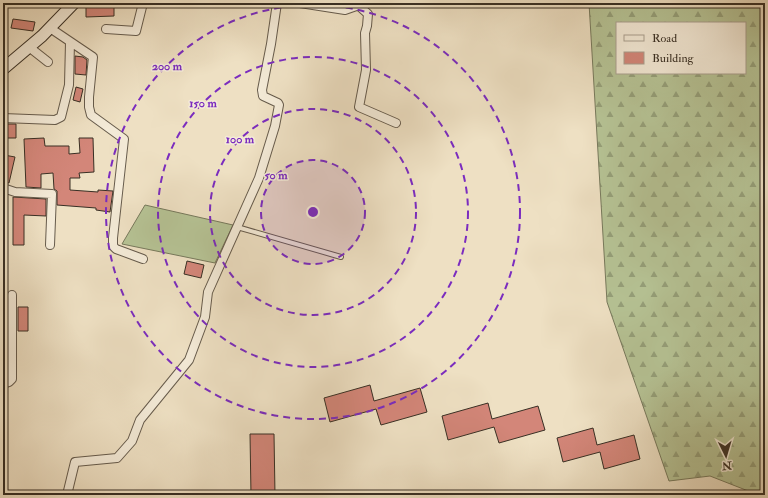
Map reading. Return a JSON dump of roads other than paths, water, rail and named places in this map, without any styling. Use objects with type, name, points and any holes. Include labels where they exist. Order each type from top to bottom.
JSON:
[{"type":"street","points":[[3,69],[50,28],[74,3]]},
{"type":"street","points":[[106,28],[136,31],[143,3]]},
{"type":"street","points":[[67,495],[76,462],[117,458],[132,441],[140,420],[189,360],[205,317],[208,292],[260,178],[275,126],[279,105],[275,100],[263,96],[262,90],[277,3]]},
{"type":"street","points":[[300,3],[345,10],[361,4],[368,14],[365,32],[366,70],[359,107],[396,123]]},
{"type":"street","points":[[50,28],[93,57],[89,97],[89,108],[91,115],[124,139],[113,246],[116,249],[144,259]]},
{"type":"street","points":[[3,127],[3,118],[55,120],[61,117],[69,85],[70,42]]},
{"type":"street","points":[[29,47],[48,62]]},
{"type":"street","points":[[3,188],[15,192],[52,194],[50,245]]},
{"type":"street","points":[[3,384],[12,379],[12,295]]},
{"type":"lane","points":[[237,227],[341,257]]}]
